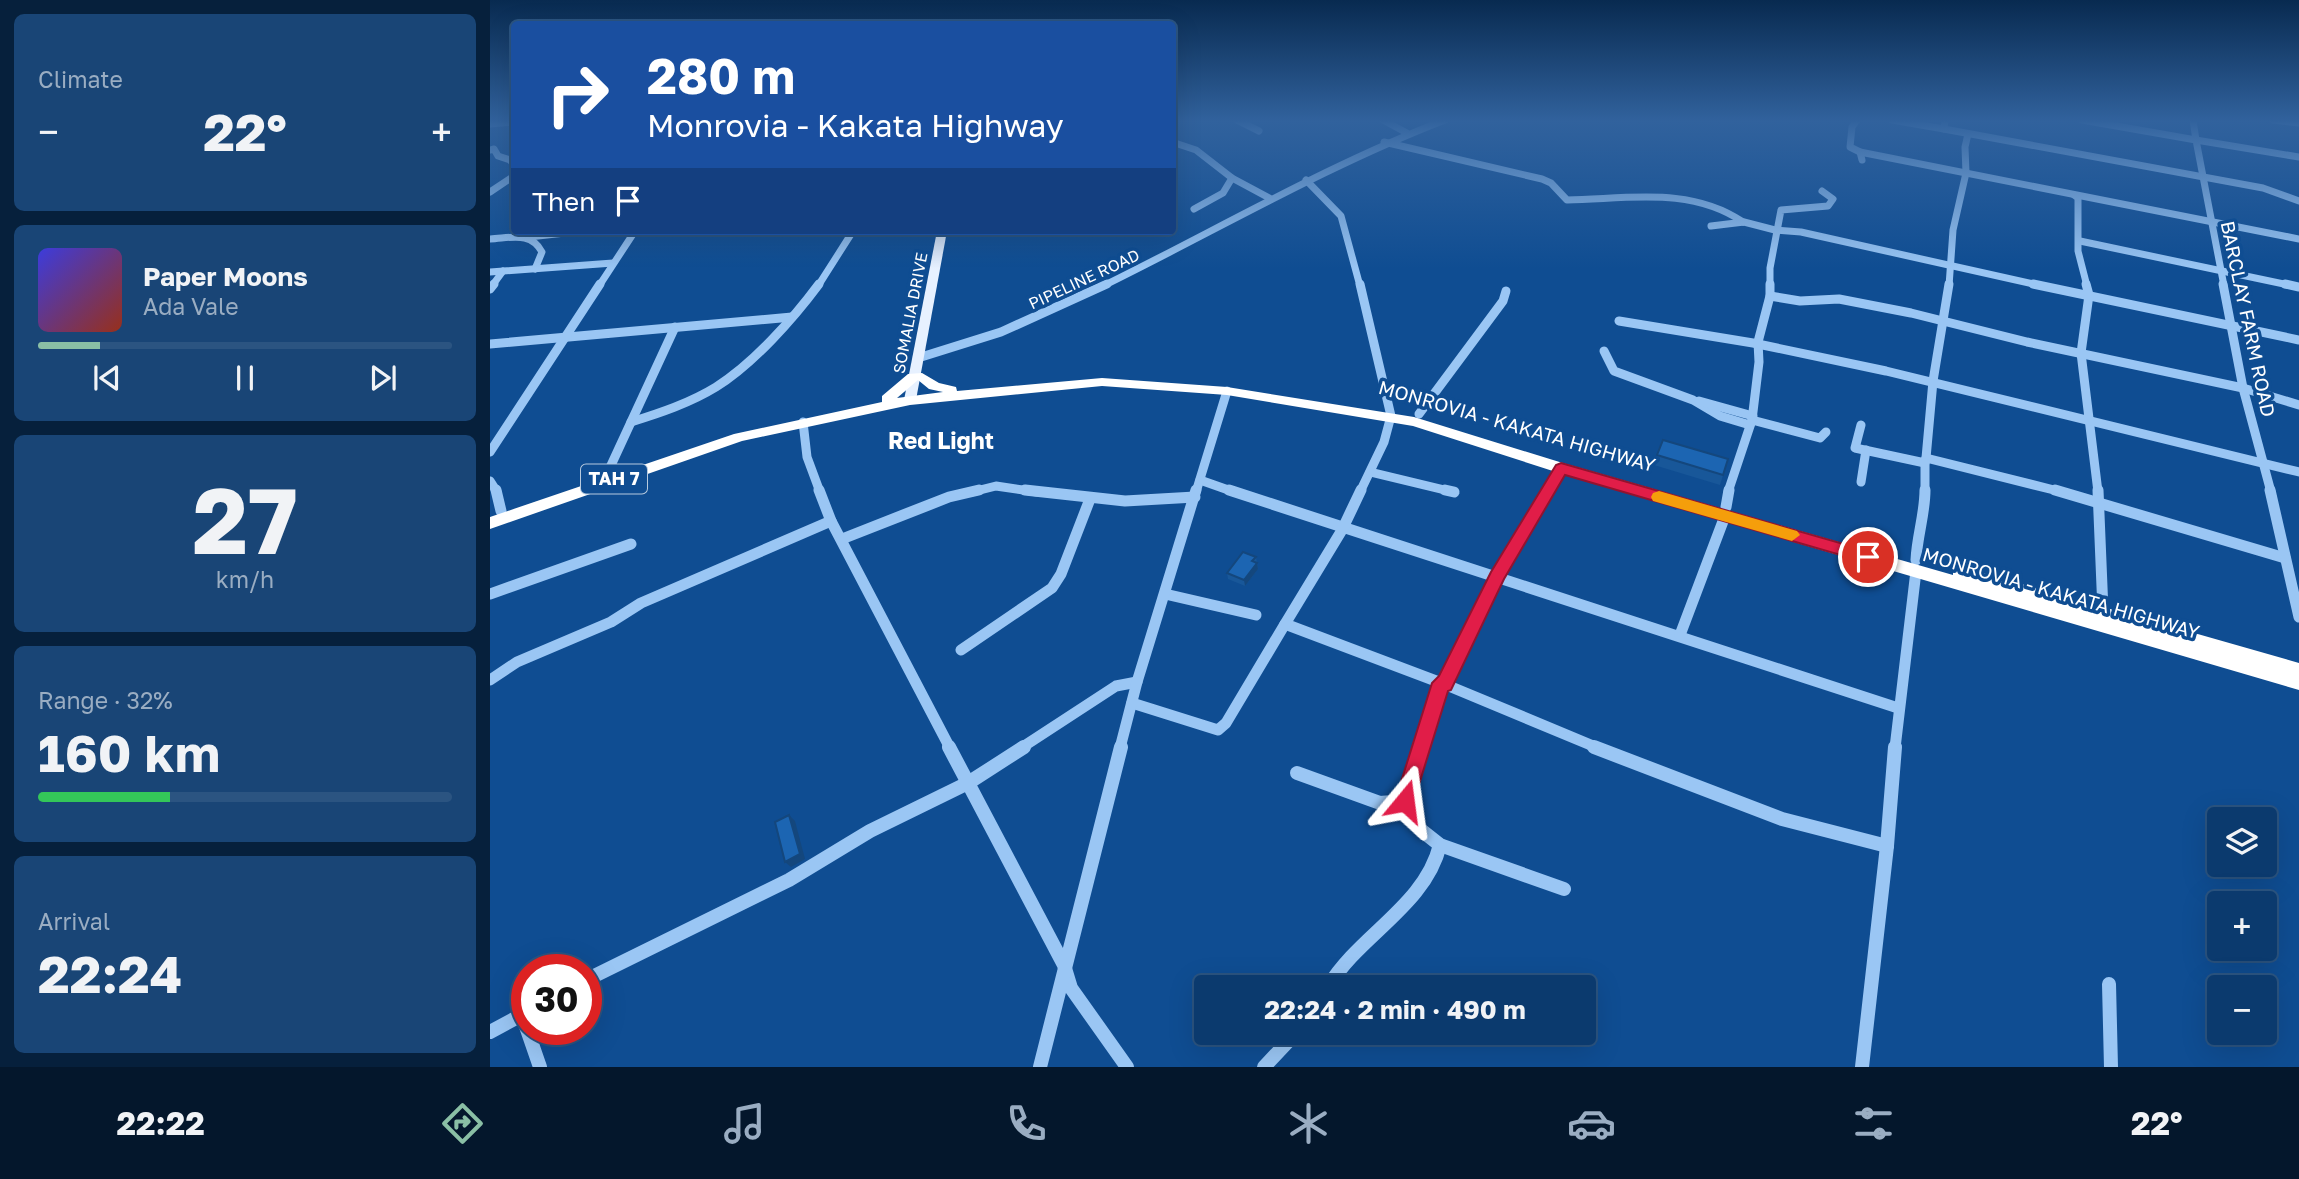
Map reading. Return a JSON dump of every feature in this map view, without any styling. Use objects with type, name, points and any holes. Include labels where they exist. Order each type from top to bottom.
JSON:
[{"type":"highway","name":"MONROVIA - KAKATA HIGHWAY","points":[[915,397],[951,390],[1105,373],[1145,374],[1232,381],[1390,411],[1561,468],[1916,565],[2299,682]]},
{"type":"highway","points":[[887,399],[917,377],[934,386],[951,390]]},
{"type":"highway","name":"MONROVIA - KAKATA HIGHWAY","points":[[915,397],[1102,383],[1227,391],[1419,414],[1726,512]]},
{"type":"highway","name":"TAH 7","points":[[495,513],[779,419],[887,399],[915,397]]},
{"type":"highway","name":"TAH 7","points":[[490,523],[739,437],[915,397]]},
{"type":"highway","name":"MONROVIA - KAKATA HIGHWAY","points":[[1916,565],[2103,611],[2299,670]]},
{"type":"main road","name":"SOMALIA DRIVE","points":[[922,356],[941,235]]},
{"type":"main road","name":"SOMALIA DRIVE","points":[[915,397],[917,377],[949,235]]},
{"type":"street","points":[[1221,170],[1271,199]]},
{"type":"street","name":"PIPELINE ROAD","points":[[922,356],[982,341],[1065,304],[1129,274],[1327,170]]},
{"type":"street","points":[[1500,170],[1551,183],[1567,200],[1675,196],[1732,214],[1744,222],[1775,230],[1801,232],[1877,251],[2299,340]]},
{"type":"street","points":[[1946,170],[2299,239]]},
{"type":"street","points":[[1862,1067],[1887,846],[1898,708],[1909,646],[1917,533],[1925,503],[1933,381],[1953,230],[1966,170]]},
{"type":"street","points":[[2160,170],[2263,188],[2299,201]]},
{"type":"street","name":"BARCLAY FARM ROAD","points":[[2202,170],[2243,388],[2265,466],[2299,617]]},
{"type":"street","points":[[490,192],[511,178]]},
{"type":"street","points":[[1194,209],[1223,193],[1232,178]]},
{"type":"street","points":[[1132,703],[1218,730],[1226,723],[1342,530],[1384,442],[1390,411],[1374,336],[1341,216],[1306,180]]},
{"type":"street","points":[[1680,635],[1726,512],[1730,482],[1752,420],[1759,362],[1758,342],[1770,296],[1770,268],[1775,230],[1781,210],[1828,206],[1833,199],[1822,191]]},
{"type":"street","points":[[2074,195],[2078,198],[2080,262],[2089,295],[2082,324],[2081,353],[2099,501],[2103,611]]},
{"type":"street","points":[[1712,226],[1744,222]]},
{"type":"street","points":[[2276,234],[2299,231]]},
{"type":"street","points":[[490,239],[566,235]]},
{"type":"street","points":[[490,452],[632,235]]},
{"type":"street","points":[[631,422],[670,410],[718,387],[752,358],[792,317],[828,274],[851,235]]},
{"type":"street","points":[[529,237],[537,242],[542,252],[535,269]]},
{"type":"street","points":[[2080,241],[2299,287]]},
{"type":"street","points":[[490,272],[613,264]]},
{"type":"street","points":[[490,289],[503,271]]},
{"type":"street","points":[[1419,414],[1503,301],[1506,291]]},
{"type":"street","points":[[1770,296],[1781,300],[1853,301],[2243,388],[2299,405]]},
{"type":"street","points":[[490,344],[792,317]]},
{"type":"street","points":[[1619,321],[1758,342],[1933,381],[2265,466],[2299,472]]},
{"type":"street","points":[[607,474],[675,327]]},
{"type":"street","points":[[1684,344],[1687,331]]},
{"type":"street","points":[[1604,351],[1614,371],[1693,400],[1752,420],[1820,438],[1826,432]]},
{"type":"street","points":[[1040,1067],[1137,682],[1227,391]]},
{"type":"street","points":[[803,422],[807,457],[831,521],[1064,965],[1071,988],[1127,1067]]},
{"type":"street","points":[[1861,425],[1855,448],[1926,461],[2099,501],[2285,558]]},
{"type":"street","points":[[1861,482],[1866,450]]},
{"type":"street","points":[[1561,468],[1497,577],[1443,684],[1405,801],[1407,813],[1420,830],[1440,845],[1564,889]]},
{"type":"street","points":[[1370,472],[1454,492]]},
{"type":"street","points":[[1200,480],[1342,530],[1680,635],[1898,708]]},
{"type":"street","points":[[490,481],[497,491],[495,513]]},
{"type":"street","points":[[842,539],[949,497],[996,486],[1090,499],[1125,501],[1195,498]]},
{"type":"street","points":[[961,650],[1052,588],[1061,574],[1090,499]]},
{"type":"street","points":[[490,680],[517,662],[611,622],[641,603],[831,521]]},
{"type":"street","points":[[490,594],[631,544]]},
{"type":"street","points":[[1165,594],[1256,615]]},
{"type":"street","points":[[1285,624],[1443,684],[1657,774],[1782,819],[1887,846]]},
{"type":"street","points":[[602,972],[789,880],[870,831],[968,783],[1116,686],[1137,682]]},
{"type":"street","points":[[1297,773],[1380,803],[1405,801]]},
{"type":"street","points":[[1335,975],[1346,958],[1409,898],[1432,871],[1440,845]]},
{"type":"street","points":[[2109,984],[2111,1067]]},
{"type":"street","points":[[490,1032],[511,1020]]},
{"type":"street","points":[[533,1045],[540,1067]]},
{"type":"street","points":[[1264,1067],[1285,1045]]},
{"type":"building","points":[[1663,440],[1728,459],[1723,475],[1657,455]]},
{"type":"building","points":[[1243,552],[1256,557],[1252,561],[1257,563],[1244,580],[1227,573]]},
{"type":"building","points":[[789,815],[800,854],[785,862],[775,822]]},
{"type":"slow traffic","points":[[1659,497],[1792,535]]},
{"type":"district","name":"Red Light","points":[[941,441]]},
{"type":"route","points":[[1405,801],[1441,683],[1444,684],[1497,577],[1561,468],[1868,557]]}]
